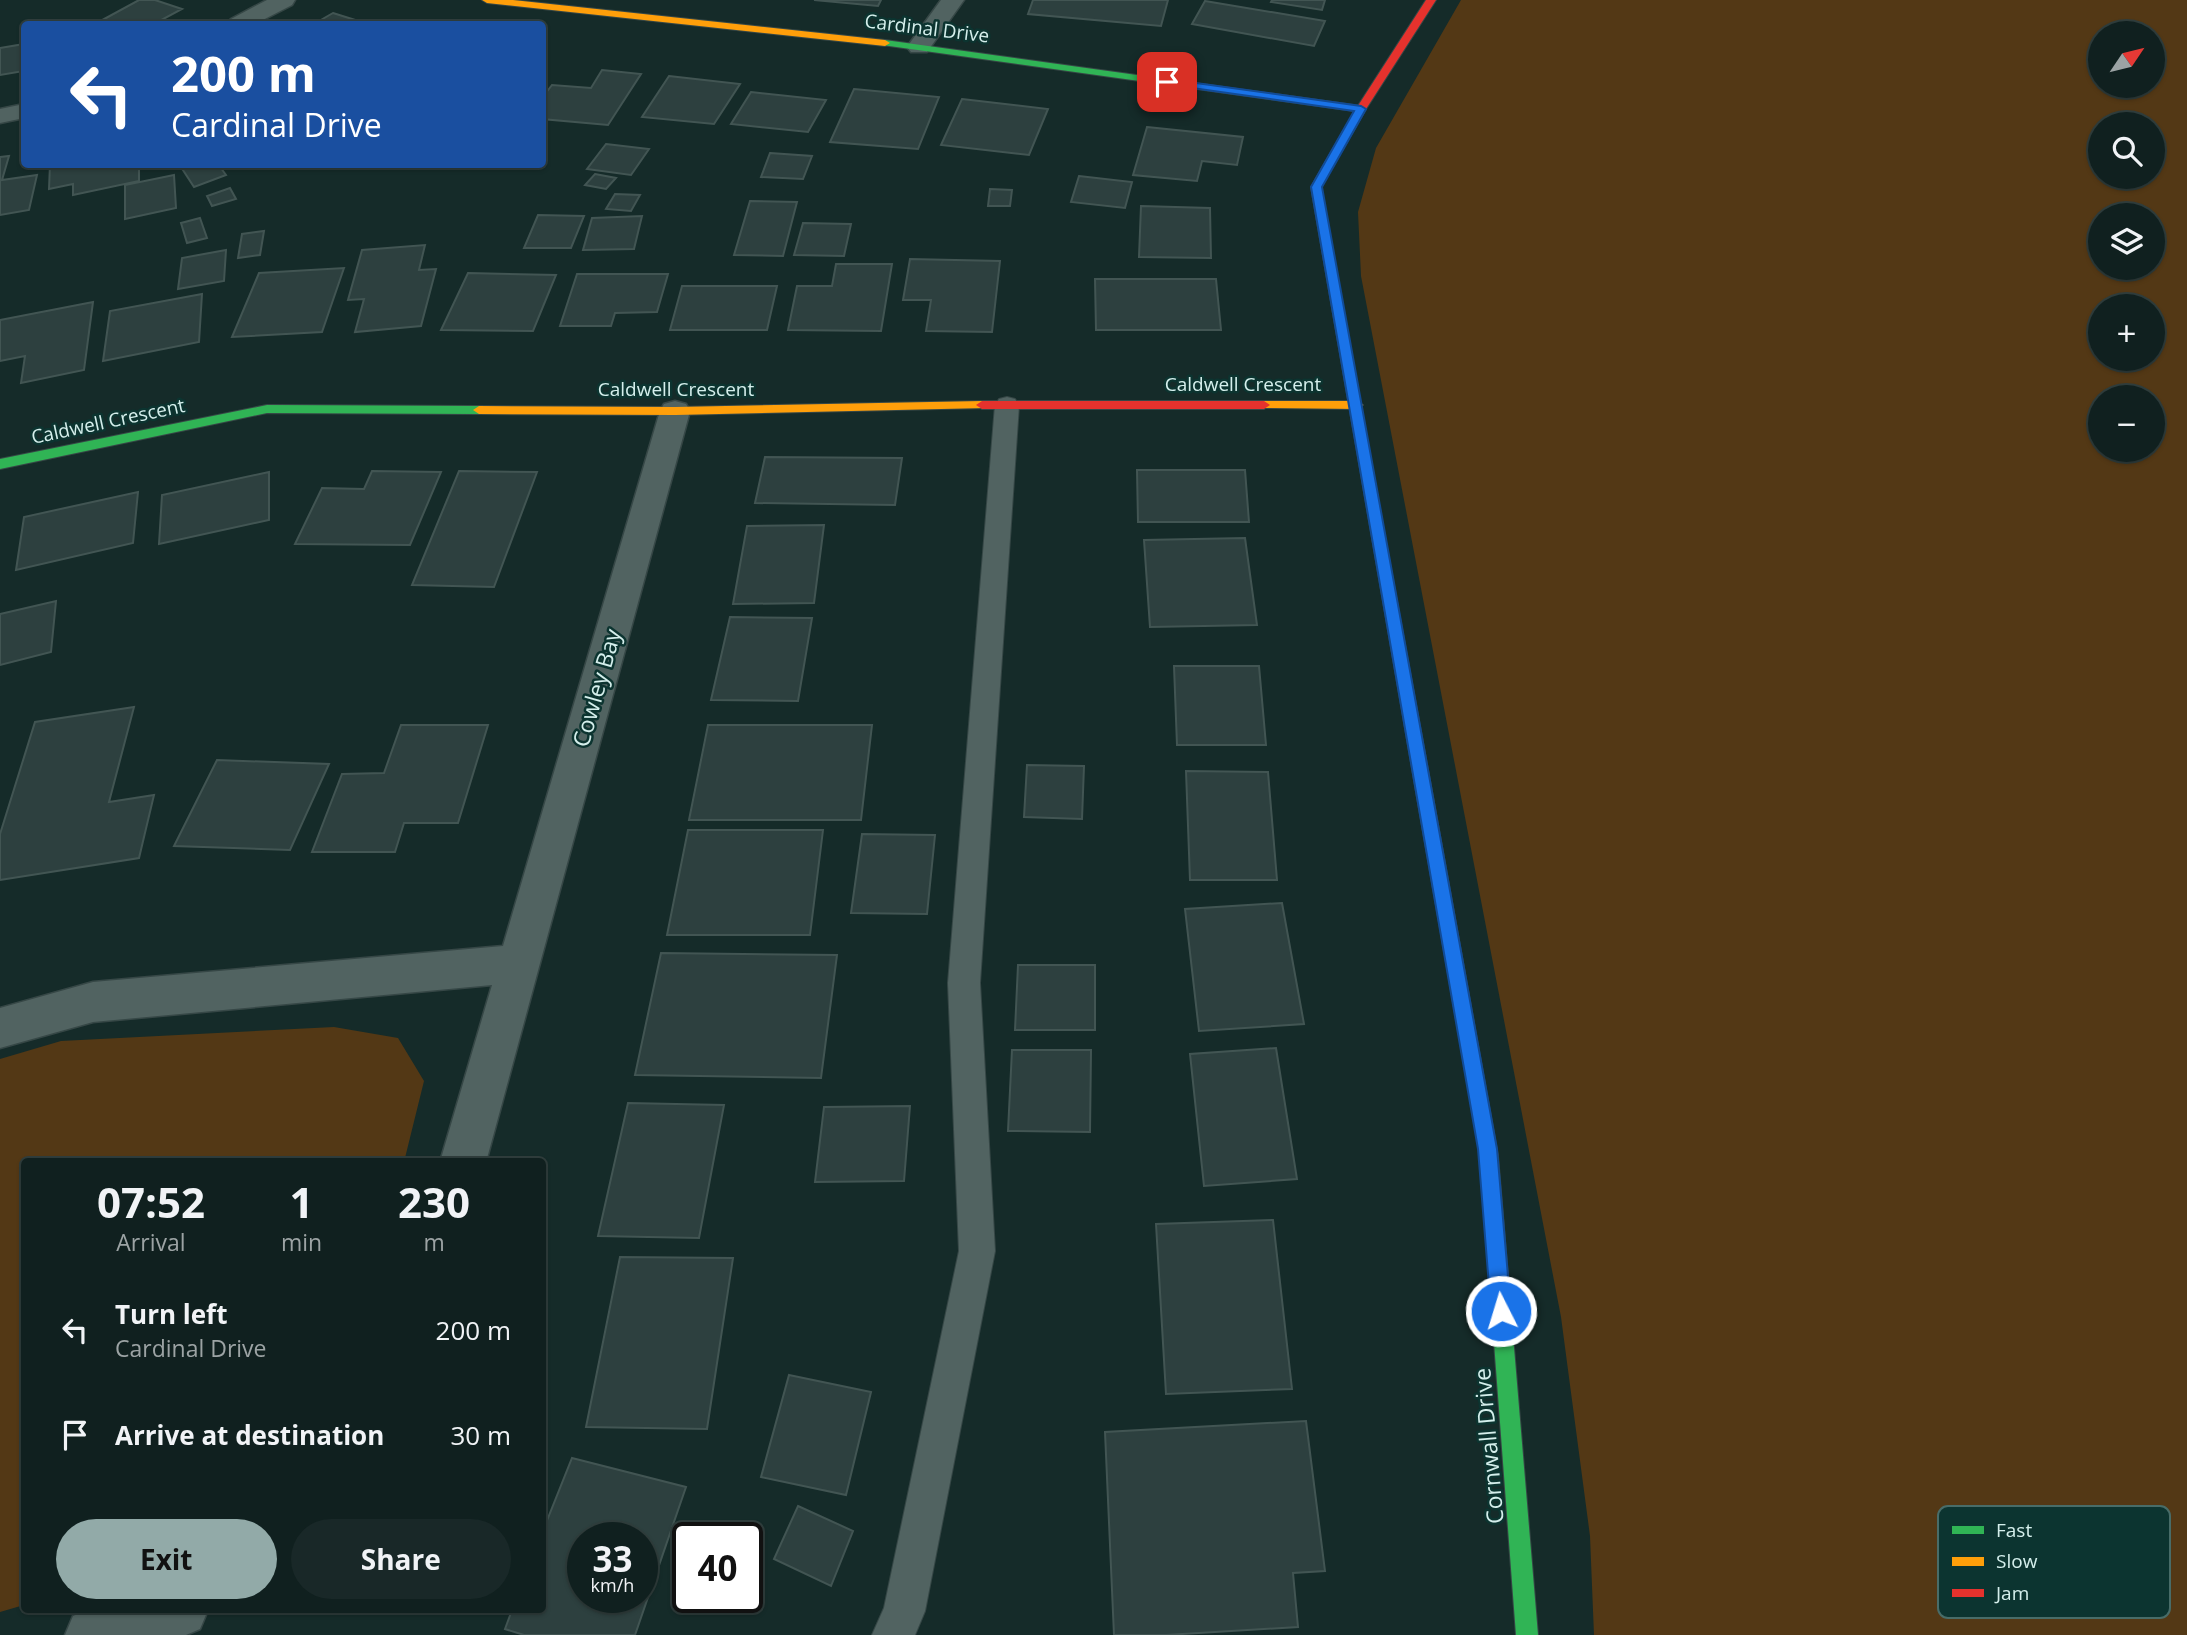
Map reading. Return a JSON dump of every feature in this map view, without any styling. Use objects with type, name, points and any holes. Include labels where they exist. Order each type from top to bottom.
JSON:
[{"type":"street","points":[[246,21],[284,0]]},
{"type":"street","name":"Cardinal Drive","points":[[486,0],[919,47],[1361,109]]},
{"type":"street","points":[[919,47],[953,0]]},
{"type":"street","name":"Cornwall Drive","points":[[1431,0],[1361,109],[1316,187],[1488,1149],[1527,1635]]},
{"type":"street","points":[[0,116],[21,112]]},
{"type":"street","name":"Caldwell Crescent","points":[[0,464],[267,409],[676,411],[1007,405],[1357,405]]},
{"type":"street","name":"Cowley Bay","points":[[464,1158],[676,411]]},
{"type":"street","points":[[0,1028],[93,1002],[518,964]]},
{"type":"street","points":[[92,1635],[170,1613]]},
{"type":"lane","points":[[893,1635],[905,1611],[977,1251],[964,983],[1007,405]]},
{"type":"shaded area","points":[[1461,0],[2187,0],[2187,1635],[1594,1635],[1590,1536],[1561,1317],[1361,276],[1358,212],[1376,148]]},
{"type":"shaded area","points":[[334,1027],[398,1038],[424,1081],[405,1158],[21,1158],[21,1606],[0,1612],[0,1059],[61,1041]]},
{"type":"building","points":[[139,0],[155,0],[182,9],[160,21],[100,21]]},
{"type":"building","points":[[814,0],[881,0],[878,6]]},
{"type":"building","points":[[1033,0],[1168,0],[1161,26],[1028,14]]},
{"type":"building","points":[[1325,0],[1322,10],[1271,2]]},
{"type":"building","points":[[1205,1],[1325,21],[1314,46],[1192,24]]},
{"type":"building","points":[[333,13],[358,21],[319,21]]},
{"type":"building","points":[[21,44],[21,72],[0,75],[0,48]]},
{"type":"building","points":[[602,70],[641,74],[608,125],[546,119],[546,93],[552,85],[591,88]]},
{"type":"building","points":[[669,76],[740,84],[714,124],[642,117]]},
{"type":"building","points":[[854,89],[939,97],[918,149],[830,142]]},
{"type":"building","points":[[751,92],[826,100],[808,132],[731,124]]},
{"type":"building","points":[[962,99],[1048,109],[1029,155],[941,145]]},
{"type":"building","points":[[1147,127],[1243,137],[1237,165],[1202,161],[1197,181],[1133,175]]},
{"type":"building","points":[[606,144],[649,149],[631,175],[587,169]]},
{"type":"building","points":[[770,153],[812,156],[803,179],[761,177]]},
{"type":"building","points":[[9,156],[2,180],[37,175],[29,210],[0,215],[0,157]]},
{"type":"building","points":[[50,168],[139,168],[139,181],[73,195],[73,184],[49,189]]},
{"type":"building","points":[[182,168],[221,168],[226,175],[194,187]]},
{"type":"building","points":[[595,174],[616,178],[606,189],[585,185]]},
{"type":"building","points":[[174,175],[176,208],[125,219],[125,185]]},
{"type":"building","points":[[1079,176],[1132,182],[1125,208],[1071,202]]},
{"type":"building","points":[[230,188],[236,199],[212,206],[207,196]]},
{"type":"building","points":[[990,189],[1012,190],[1010,206],[988,206]]},
{"type":"building","points":[[615,194],[640,195],[631,211],[606,209]]},
{"type":"building","points":[[750,201],[797,202],[783,256],[734,255]]},
{"type":"building","points":[[1141,206],[1210,208],[1211,258],[1139,257]]},
{"type":"building","points":[[538,215],[584,216],[571,248],[524,248]]},
{"type":"building","points":[[642,216],[634,249],[583,250],[592,218]]},
{"type":"building","points":[[200,218],[207,238],[187,243],[181,223]]},
{"type":"building","points":[[803,223],[851,224],[844,256],[794,255]]},
{"type":"building","points":[[264,231],[260,255],[238,258],[242,234]]},
{"type":"building","points":[[425,245],[419,270],[436,269],[421,326],[355,332],[364,299],[348,300],[362,250]]},
{"type":"building","points":[[226,250],[224,281],[178,289],[182,258]]},
{"type":"building","points":[[910,259],[1000,261],[992,332],[926,331],[931,300],[903,300]]},
{"type":"building","points":[[836,264],[892,264],[881,331],[788,330],[797,286],[832,286]]},
{"type":"building","points":[[344,268],[322,332],[232,337],[259,273]]},
{"type":"building","points":[[468,273],[556,275],[533,331],[441,330]]},
{"type":"building","points":[[577,274],[668,274],[657,312],[615,313],[611,326],[560,326]]},
{"type":"building","points":[[1095,279],[1216,279],[1221,330],[1096,330]]},
{"type":"building","points":[[682,286],[777,286],[767,330],[670,330]]},
{"type":"building","points":[[202,294],[199,342],[103,361],[110,311]]},
{"type":"building","points":[[93,302],[84,370],[21,383],[25,356],[0,361],[0,320]]},
{"type":"building","points":[[765,457],[902,458],[895,505],[755,503]]},
{"type":"building","points":[[1137,470],[1245,470],[1249,522],[1138,522]]},
{"type":"building","points":[[372,471],[441,472],[410,545],[295,544],[322,488],[364,489]]},
{"type":"building","points":[[459,471],[537,472],[494,587],[412,585]]},
{"type":"building","points":[[269,472],[269,520],[159,544],[162,495]]},
{"type":"building","points":[[138,492],[133,543],[16,570],[24,517]]},
{"type":"building","points":[[824,525],[814,603],[733,604],[747,526]]},
{"type":"building","points":[[1245,538],[1257,625],[1150,627],[1144,540]]},
{"type":"building","points":[[56,601],[51,652],[0,665],[0,614]]},
{"type":"building","points":[[730,617],[812,618],[798,701],[711,700]]},
{"type":"building","points":[[1174,666],[1259,666],[1266,745],[1177,745]]},
{"type":"building","points":[[134,707],[109,802],[154,795],[139,858],[0,880],[0,834],[35,722]]},
{"type":"building","points":[[401,725],[488,725],[458,823],[404,823],[395,852],[312,852],[342,774],[384,773]]},
{"type":"building","points":[[708,725],[872,725],[861,820],[689,820]]},
{"type":"building","points":[[217,760],[329,764],[290,850],[174,846]]},
{"type":"building","points":[[1027,765],[1084,766],[1082,819],[1024,817]]},
{"type":"building","points":[[1186,771],[1268,772],[1277,880],[1190,880]]},
{"type":"building","points":[[688,830],[823,830],[810,935],[667,935]]},
{"type":"building","points":[[862,834],[935,835],[927,914],[851,913]]},
{"type":"building","points":[[1282,903],[1304,1024],[1199,1031],[1185,909]]},
{"type":"building","points":[[661,953],[837,955],[821,1078],[635,1075]]},
{"type":"building","points":[[1018,965],[1095,965],[1095,1030],[1015,1030]]},
{"type":"building","points":[[1276,1048],[1297,1179],[1204,1186],[1190,1054]]},
{"type":"building","points":[[1012,1050],[1091,1050],[1090,1132],[1008,1131]]},
{"type":"building","points":[[628,1103],[724,1105],[699,1238],[598,1236]]},
{"type":"building","points":[[910,1106],[904,1181],[815,1182],[824,1107]]},
{"type":"building","points":[[1273,1220],[1292,1389],[1166,1394],[1156,1224]]},
{"type":"building","points":[[620,1257],[733,1258],[707,1429],[586,1427]]},
{"type":"building","points":[[789,1375],[871,1392],[846,1495],[761,1477]]},
{"type":"building","points":[[1306,1421],[1325,1571],[1293,1573],[1298,1627],[1166,1635],[1114,1635],[1105,1432]]},
{"type":"building","points":[[572,1458],[686,1487],[658,1568],[658,1522],[567,1522],[567,1613],[643,1613],[635,1635],[524,1635],[505,1629],[511,1613],[546,1613],[546,1523]]},
{"type":"building","points":[[798,1506],[853,1531],[831,1586],[774,1559]]},
{"type":"traffic: fast","points":[[885,43],[1361,109]]},
{"type":"traffic: fast","points":[[0,464],[267,409],[479,410]]},
{"type":"traffic: fast","points":[[1359,428],[1425,797]]},
{"type":"traffic: fast","points":[[1489,1156],[1527,1635]]},
{"type":"traffic: slow","points":[[487,0],[885,43]]},
{"type":"traffic: slow","points":[[479,410],[675,411],[982,405]]},
{"type":"traffic: slow","points":[[1264,405],[1357,405]]},
{"type":"traffic: jam","points":[[1359,428],[1316,187],[1361,109],[1431,0]]},
{"type":"traffic: jam","points":[[982,405],[1264,405]]},
{"type":"traffic: jam","points":[[1425,797],[1489,1156]]},
{"type":"route","points":[[1167,82],[1361,109],[1316,187],[1488,1149],[1501,1311]]}]
